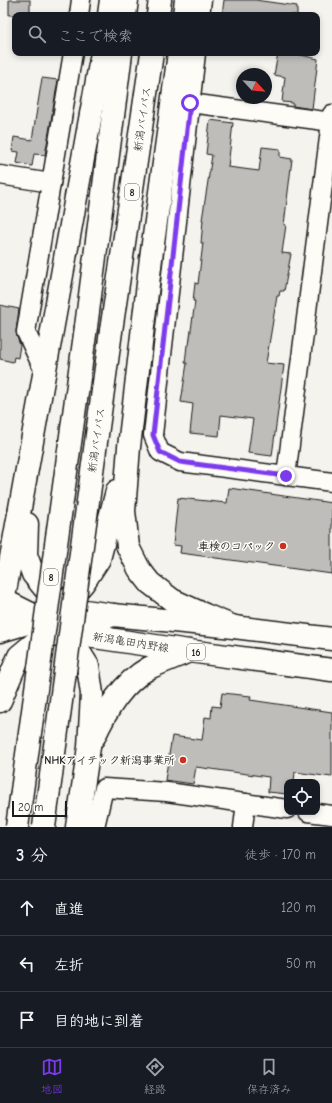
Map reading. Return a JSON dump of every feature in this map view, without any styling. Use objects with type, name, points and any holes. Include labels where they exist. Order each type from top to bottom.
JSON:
[{"type":"main road","points":[[109,12],[111,0]]},
{"type":"main road","points":[[125,12],[127,0]]},
{"type":"main road","points":[[158,12],[160,0]]},
{"type":"main road","points":[[184,12],[186,0]]},
{"type":"main road","points":[[1,607],[101,56]]},
{"type":"main road","name":"8","points":[[17,827],[86,327],[120,56]]},
{"type":"main road","name":"新潟バイパス","points":[[44,827],[111,331],[152,56]]},
{"type":"main road","points":[[179,56],[151,258],[129,447],[124,511],[128,547],[139,569],[150,584],[172,600],[234,627]]},
{"type":"main road","points":[[0,631],[41,619],[60,607],[84,582],[99,559],[129,447]]},
{"type":"main road","points":[[0,534],[4,529],[26,469]]},
{"type":"main road","points":[[26,469],[26,555],[33,574],[60,607],[107,638]]},
{"type":"main road","points":[[1,607],[60,607],[113,615],[234,627],[332,639]]},
{"type":"main road","points":[[1,607],[41,619],[78,650],[88,666],[92,694],[89,747],[77,827]]},
{"type":"main road","points":[[0,701],[19,656],[36,642],[113,615]]},
{"type":"main road","name":"新潟亀田内野線","points":[[0,631],[59,633],[107,638],[189,651],[332,670]]},
{"type":"main road","points":[[89,747],[104,715],[125,686],[148,669],[189,651]]},
{"type":"street","points":[[79,12],[81,0]]},
{"type":"street","points":[[200,12],[202,0]]},
{"type":"street","points":[[44,371],[26,332],[72,56]]},
{"type":"street","points":[[196,56],[153,435],[160,452],[180,462],[332,482]]},
{"type":"street","points":[[190,103],[332,119],[286,476]]},
{"type":"street","points":[[0,175],[51,183]]},
{"type":"street","points":[[95,827],[104,788],[167,792],[284,809]]},
{"type":"street","points":[[243,827],[246,803]]},
{"type":"street","points":[[320,814],[332,815]]},
{"type":"building","points":[[9,0],[30,0],[30,12],[12,12],[12,15],[9,15]]},
{"type":"building","points":[[224,0],[255,0],[297,6],[297,12],[222,12]]},
{"type":"building","points":[[277,56],[305,56],[318,59],[312,109],[293,106],[293,103],[282,102],[285,77],[274,75]]},
{"type":"building","points":[[42,78],[58,80],[45,155],[34,154],[32,166],[17,163],[19,152],[12,151],[14,137],[32,140]]},
{"type":"building","points":[[210,120],[233,123],[228,167],[259,171],[262,147],[280,149],[280,157],[292,159],[282,253],[291,254],[284,291],[280,291],[279,296],[277,296],[266,363],[284,365],[272,456],[248,453],[253,419],[221,415],[219,436],[190,433],[193,404],[181,402],[187,363],[185,363],[187,345],[189,345],[195,301],[193,301],[195,283],[198,284],[203,243],[201,243],[202,220],[212,155],[206,154]]},
{"type":"building","points":[[0,305],[19,309],[16,331],[20,345],[18,358],[14,357],[13,362],[0,359]]},
{"type":"building","points":[[229,488],[332,503],[332,574],[180,553],[181,546],[173,545],[178,498],[227,503]]},
{"type":"building","points":[[222,693],[251,696],[250,700],[332,712],[332,777],[295,772],[294,779],[284,779],[284,794],[268,792],[269,777],[196,767],[193,784],[165,780],[172,736],[202,740],[205,717],[211,718],[212,706],[220,707]]},
{"type":"place","name":"車検のコパック","points":[[283,546]]},
{"type":"place","name":"NHKアイテック新潟事業所","points":[[183,760]]},
{"type":"route","points":[[190,103],[153,435],[160,452],[180,462],[286,476]]}]
